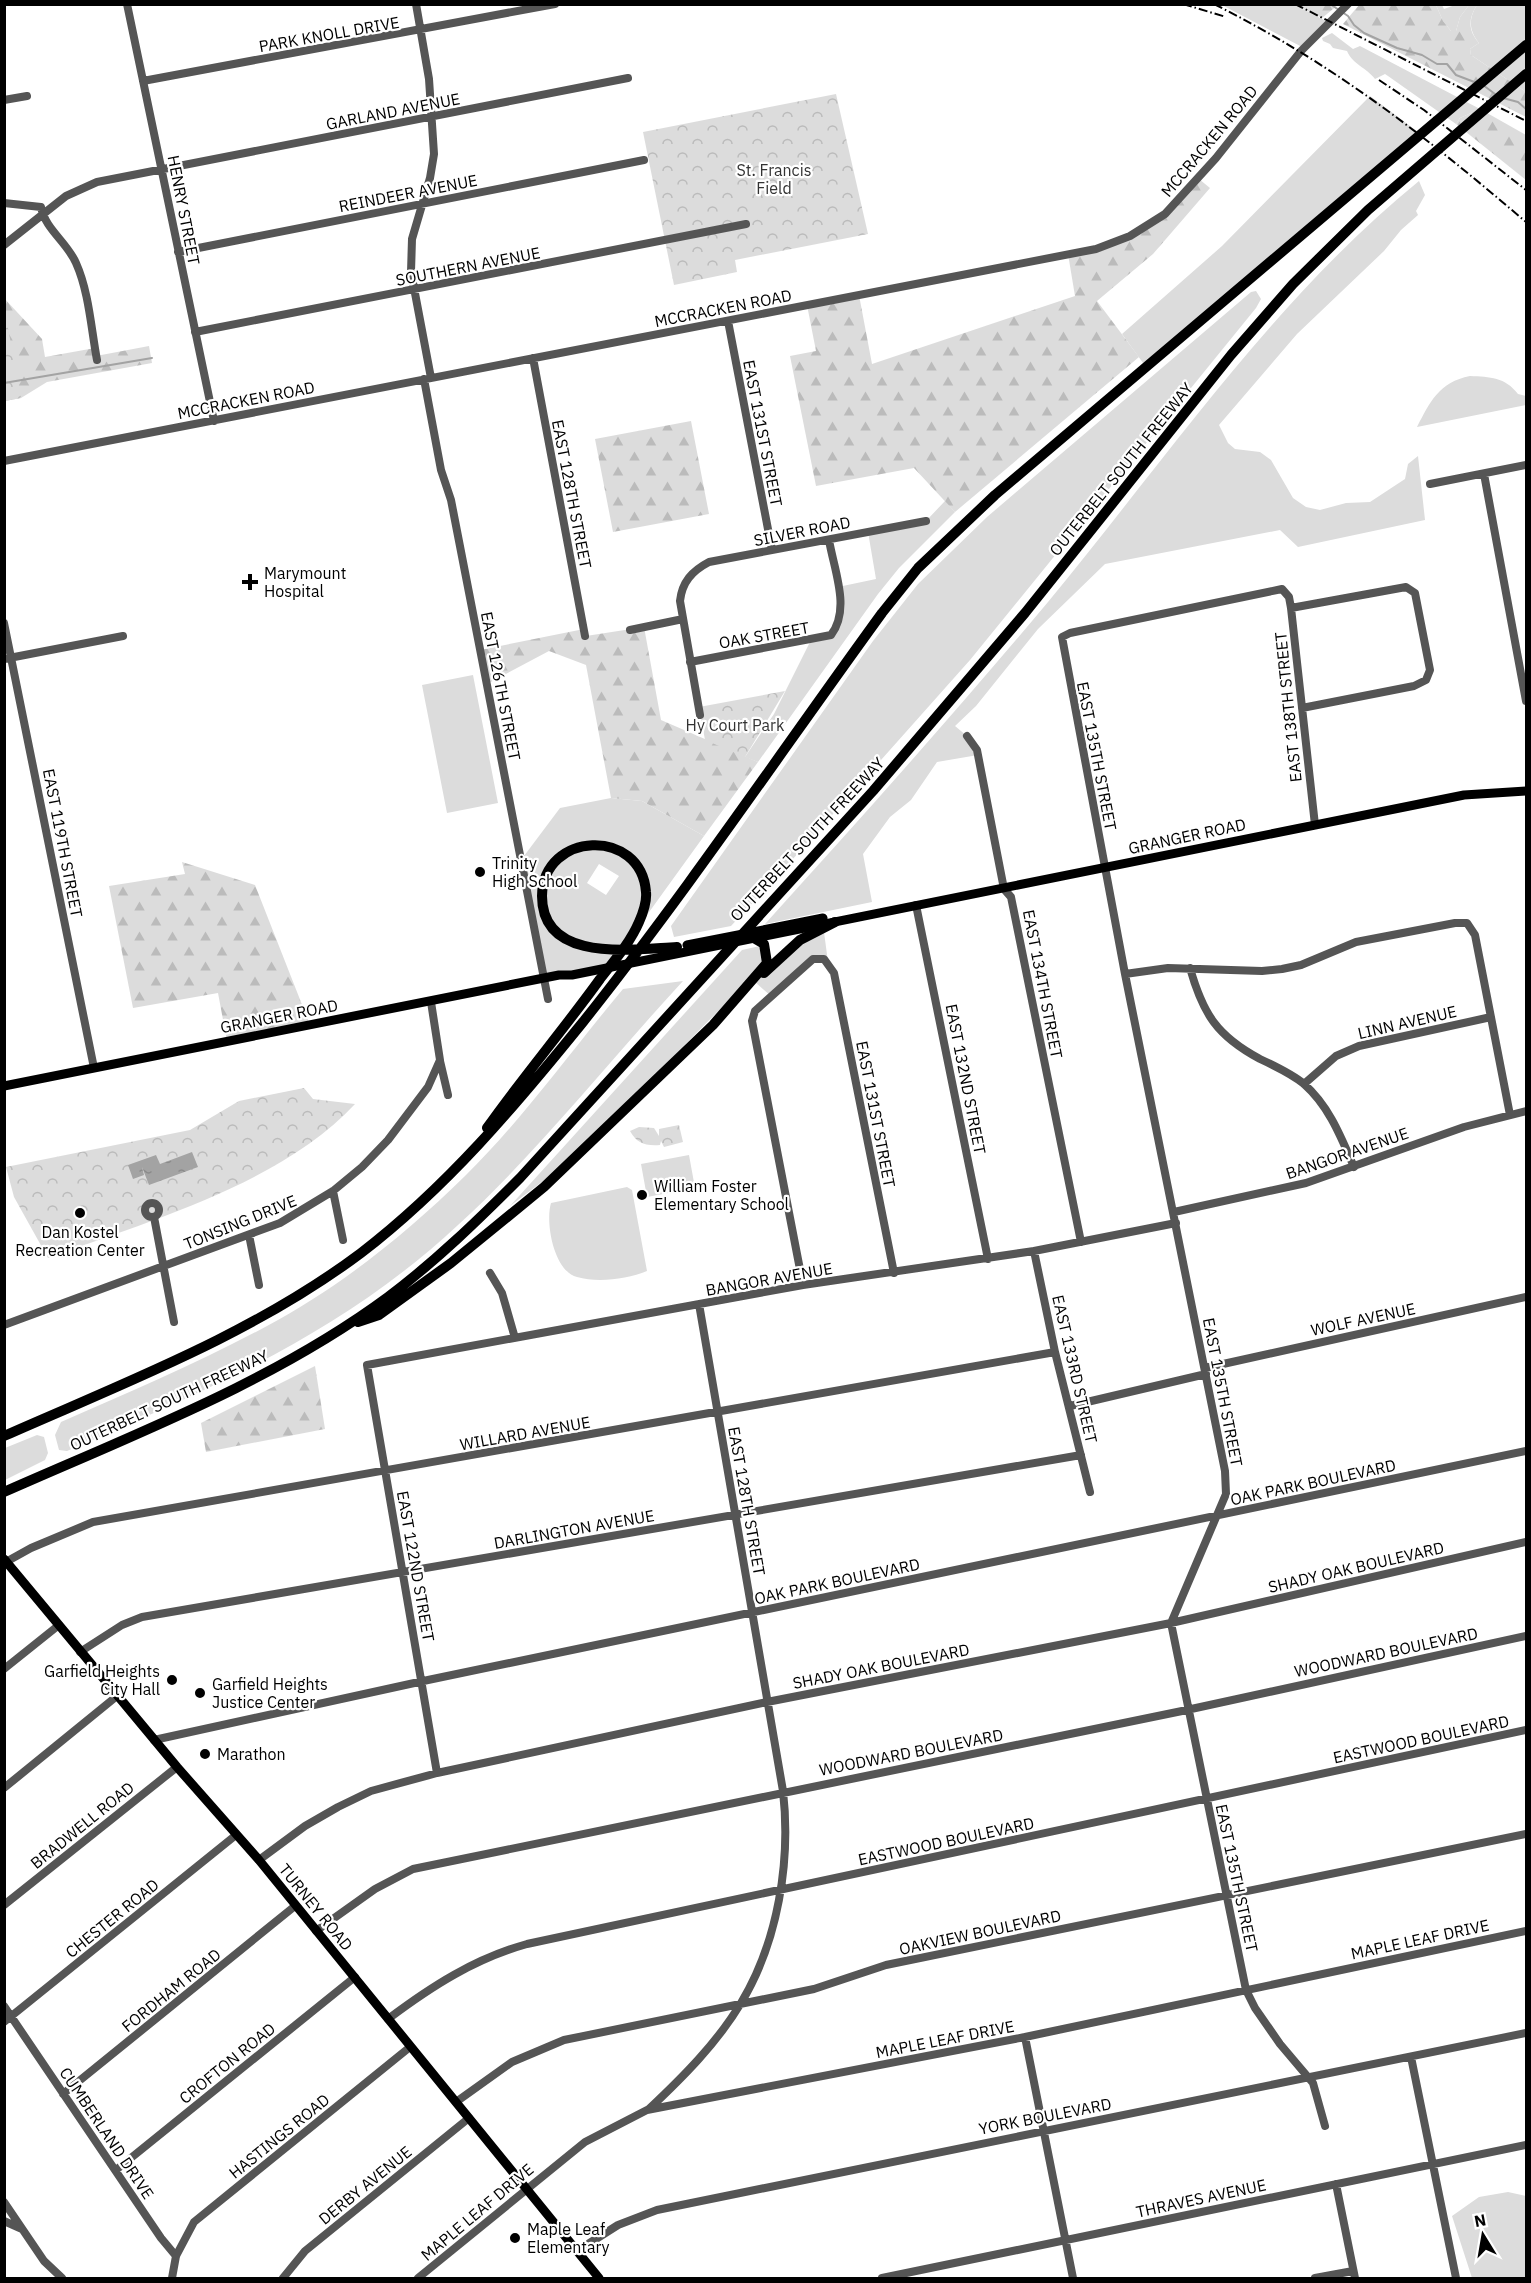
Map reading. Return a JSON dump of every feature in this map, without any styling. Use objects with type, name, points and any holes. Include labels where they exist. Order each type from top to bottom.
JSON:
[{"type":"highway","points":[[1506,62],[1527,35]]},
{"type":"highway","name":"OUTERBELT SOUTH FREEWAY","points":[[4,1436],[210,1344],[285,1304],[391,1229],[464,1162],[532,1084],[605,994],[658,925],[882,613],[918,568],[995,495],[1527,45]]},
{"type":"highway","name":"OUTERBELT SOUTH FREEWAY","points":[[4,1492],[242,1385],[341,1328],[387,1298],[467,1231],[520,1178],[873,791],[1017,622],[1263,318],[1339,237],[1527,74]]},
{"type":"highway","points":[[464,1162],[512,1094],[586,999],[638,924],[646,902],[645,884],[638,868],[625,854],[602,844],[584,844],[566,852],[553,864],[544,881],[542,900],[547,918],[564,938],[600,950],[677,947]]},
{"type":"highway","points":[[341,1328],[379,1315],[484,1237],[582,1152],[800,940],[835,922]]},
{"type":"highway","points":[[736,1000],[767,963],[766,948],[756,938],[745,933]]},
{"type":"main road","name":"GRANGER ROAD","points":[[559,975],[572,975],[1472,794],[1527,791]]},
{"type":"main road","name":"GRANGER ROAD","points":[[4,1086],[431,1002],[745,933],[837,916],[854,917]]},
{"type":"main road","name":"TURNEY ROAD","points":[[5,1561],[154,1740],[259,1860],[599,2278]]},
{"type":"street","name":"HENRY STREET","points":[[127,4],[214,421]]},
{"type":"street","name":"EAST 126TH STREET","points":[[416,4],[429,79],[434,154],[410,256],[414,290],[441,470],[451,500],[548,999]]},
{"type":"street","name":"PARK KNOLL DRIVE","points":[[143,81],[421,31],[555,4]]},
{"type":"street","name":"MCCRACKEN ROAD","points":[[4,461],[1096,249],[1130,236],[1165,214],[1194,184],[1301,51],[1348,4]]},
{"type":"street","name":"GARLAND AVENUE","points":[[4,245],[42,212],[66,196],[97,182],[628,78]]},
{"type":"street","points":[[4,100],[27,96]]},
{"type":"street","name":"REINDEER AVENUE","points":[[178,252],[644,160]]},
{"type":"street","points":[[4,203],[41,207],[43,218],[62,240],[75,262],[84,288],[97,360]]},
{"type":"street","name":"SOUTHERN AVENUE","points":[[195,332],[746,224]]},
{"type":"street","name":"EAST 131ST STREET","points":[[728,321],[772,550]]},
{"type":"street","name":"EAST 128TH STREET","points":[[533,358],[585,636]]},
{"type":"street","points":[[1430,484],[1527,465]]},
{"type":"street","points":[[1484,474],[1527,701]]},
{"type":"street","name":"SILVER ROAD","points":[[683,619],[680,601],[681,587],[696,568],[709,562],[926,521]]},
{"type":"street","name":"OAK STREET","points":[[690,662],[831,635],[838,625],[842,611],[829,540]]},
{"type":"street","points":[[1291,608],[1406,587],[1415,593],[1430,670],[1426,680],[1414,686],[1302,708]]},
{"type":"street","name":"EAST 138TH STREET","points":[[1065,634],[1282,589],[1289,597],[1291,608],[1315,825]]},
{"type":"street","points":[[630,630],[683,619],[700,715]]},
{"type":"street","name":"EAST 119TH STREET","points":[[4,623],[8,658],[94,1068]]},
{"type":"street","name":"EAST 135TH STREET","points":[[1065,634],[1062,645],[1104,869],[1225,1471],[1226,1494],[1171,1623],[1246,1990],[1255,2008],[1280,2044],[1316,2089],[1324,2126]]},
{"type":"street","points":[[8,658],[123,636]]},
{"type":"street","name":"EAST 134TH STREET","points":[[967,736],[976,750],[1004,889],[1011,897],[1081,1242]]},
{"type":"street","name":"EAST 132ND STREET","points":[[916,905],[988,1259]]},
{"type":"street","points":[[1125,974],[1168,968],[1262,971],[1282,969],[1301,965],[1356,942],[1455,923],[1467,923],[1475,935],[1510,1115]]},
{"type":"street","name":"EAST 131ST STREET","points":[[803,1286],[752,1021],[756,1011],[807,962],[819,958],[828,962],[834,973],[894,1273]]},
{"type":"street","points":[[1190,968],[1198,998],[1207,1017],[1239,1046],[1304,1084],[1336,1126],[1354,1167]]},
{"type":"street","points":[[431,1002],[448,1095]]},
{"type":"street","name":"LINN AVENUE","points":[[1304,1084],[1336,1056],[1359,1046],[1491,1017]]},
{"type":"street","name":"TONSING DRIVE","points":[[4,1325],[287,1220],[333,1191],[362,1167],[388,1140],[428,1087],[440,1060]]},
{"type":"street","name":"BANGOR AVENUE","points":[[1174,1212],[1262,1194],[1354,1167],[1464,1127],[1527,1111]]},
{"type":"street","points":[[333,1191],[343,1240]]},
{"type":"street","points":[[154,1217],[174,1322]]},
{"type":"street","name":"BANGOR AVENUE","points":[[367,1365],[803,1286],[1034,1251],[1176,1223]]},
{"type":"street","points":[[249,1235],[259,1285]]},
{"type":"street","name":"EAST 133RD STREET","points":[[1034,1251],[1055,1352],[1090,1492]]},
{"type":"street","points":[[490,1273],[502,1293],[515,1338]]},
{"type":"street","name":"WOLF AVENUE","points":[[1070,1406],[1205,1371],[1527,1297]]},
{"type":"street","name":"EAST 128TH STREET","points":[[648,2110],[695,2064],[741,2003],[762,1958],[781,1890],[786,1833],[783,1791],[699,1304]]},
{"type":"street","name":"WILLARD AVENUE","points":[[5,1561],[93,1522],[1055,1352]]},
{"type":"street","name":"EAST 122ND STREET","points":[[367,1365],[437,1773]]},
{"type":"street","name":"OAK PARK BOULEVARD","points":[[154,1740],[423,1681],[1527,1451]]},
{"type":"street","name":"DARLINGTON AVENUE","points":[[80,1652],[122,1625],[142,1617],[1081,1455]]},
{"type":"street","name":"SHADY OAK BOULEVARD","points":[[259,1860],[305,1826],[338,1807],[371,1791],[437,1773],[767,1702],[1171,1623],[1527,1542]]},
{"type":"street","points":[[4,1669],[59,1625]]},
{"type":"street","name":"WOODWARD BOULEVARD","points":[[316,1931],[375,1888],[414,1869],[1189,1709],[1527,1636]]},
{"type":"street","points":[[4,1788],[117,1696]]},
{"type":"street","name":"EASTWOOD BOULEVARD","points":[[388,2019],[445,1978],[503,1951],[1527,1730]]},
{"type":"street","name":"BRADWELL ROAD","points":[[4,1905],[177,1767]]},
{"type":"street","name":"OAKVIEW BOULEVARD","points":[[456,2102],[512,2062],[564,2040],[814,1989],[886,1965],[1527,1834]]},
{"type":"street","name":"CHESTER ROAD","points":[[8,2019],[236,1835]]},
{"type":"street","name":"FORDHAM ROAD","points":[[63,2094],[295,1906]]},
{"type":"street","name":"MAPLE LEAF DRIVE","points":[[418,2278],[585,2142],[648,2110],[1024,2037],[1527,1931]]},
{"type":"street","name":"CROFTON ROAD","points":[[116,2170],[355,1977]]},
{"type":"street","name":"CUMBERLAND DRIVE","points":[[4,2006],[8,2019],[176,2256]]},
{"type":"street","name":"YORK BOULEVARD","points":[[577,2251],[618,2224],[657,2210],[1527,2033]]},
{"type":"street","points":[[1024,2037],[1073,2278]]},
{"type":"street","name":"HASTINGS ROAD","points":[[176,2256],[194,2222],[410,2047]]},
{"type":"street","points":[[1411,2057],[1456,2278]]},
{"type":"street","name":"DERBY AVENUE","points":[[283,2278],[304,2251],[469,2118]]},
{"type":"street","name":"THRAVES AVENUE","points":[[882,2278],[1527,2145]]},
{"type":"street","points":[[1315,2278],[1354,2275],[1336,2184]]},
{"type":"street","points":[[4,2202],[44,2261],[62,2278]]},
{"type":"street","points":[[4,2221],[22,2229]]},
{"type":"street","points":[[172,2278],[176,2256]]},
{"type":"green space","points":[[1338,4],[1322,18],[1295,5]]},
{"type":"green space","points":[[1222,5],[1295,5],[1328,22],[1304,48]]},
{"type":"green space","points":[[1359,5],[1436,5],[1443,21],[1451,31],[1456,31],[1460,17],[1469,5],[1477,5],[1470,24],[1479,43],[1470,49],[1471,55],[1526,92],[1526,117],[1343,24]]},
{"type":"green space","points":[[1436,5],[1442,5],[1444,9],[1455,5],[1469,5],[1460,17],[1456,31],[1451,31],[1443,21]]},
{"type":"green space","points":[[1477,5],[1526,5],[1526,92],[1471,55],[1470,49],[1479,43],[1473,34],[1471,24]]},
{"type":"green space","points":[[1332,33],[1353,49],[1360,46],[1480,109],[1460,118],[1456,124],[1385,74],[1375,79],[1353,60],[1347,51],[1333,48],[1323,41],[1322,38]]},
{"type":"green space","name":"St. Francis Field","points":[[836,94],[868,234],[735,260],[737,272],[674,285],[643,132]]},
{"type":"green space","points":[[1370,96],[1422,135],[1146,367],[1122,334],[1222,246]]},
{"type":"green space","points":[[1480,109],[1526,135],[1526,180],[1456,124],[1460,118]]},
{"type":"green space","points":[[1199,179],[1210,188],[1153,254],[1097,301],[1139,357],[955,512],[914,468],[816,486],[790,356],[816,351],[807,305],[859,295],[872,364],[1075,296],[1068,254],[1130,236],[1165,214]]},
{"type":"green space","points":[[1419,181],[1425,195],[1416,211],[1418,215],[1401,230],[1384,251],[1297,334],[1219,425],[1228,443],[1235,449],[1260,452],[1271,460],[1293,498],[1306,507],[1320,510],[1346,503],[1370,502],[1405,479],[1408,464],[1418,456],[1425,520],[1298,547],[1280,530],[1105,564],[1038,629],[976,706],[955,726],[967,736],[978,755],[937,762],[911,800],[890,817],[863,854],[872,902],[765,924],[1048,602],[1223,382],[1269,329],[1366,227]]},
{"type":"green space","points":[[1256,291],[1261,299],[1256,308],[970,660],[776,878],[731,926],[674,937],[671,926],[873,641],[918,584],[987,517],[1251,292]]},
{"type":"green space","points":[[4,298],[42,339],[45,357],[95,348],[96,356],[149,346],[152,363],[47,382],[21,398],[5,401]]},
{"type":"green space","points":[[5,312],[21,398],[4,401]]},
{"type":"green space","points":[[1470,376],[1491,378],[1508,384],[1518,394],[1526,396],[1526,405],[1417,427],[1431,401],[1443,388]]},
{"type":"green space","points":[[691,421],[709,514],[613,532],[595,439]]},
{"type":"green space","points":[[945,501],[955,512],[899,568],[878,594],[758,762],[745,757],[774,714],[811,640],[819,639],[838,625],[838,587],[876,579],[868,532],[926,521]]},
{"type":"green space","points":[[644,627],[661,720],[758,762],[704,836],[642,801],[611,798],[586,665],[549,651],[487,684],[480,650],[584,629],[586,636]]},
{"type":"green space","points":[[473,675],[498,803],[447,813],[422,685]]},
{"type":"green space","name":"Hy Court Park","points":[[785,691],[745,757],[705,740],[699,707]]},
{"type":"green space","points":[[611,798],[642,801],[704,836],[608,969],[544,978],[521,860],[560,808]],"holes":[[[599,864],[619,876],[606,895],[587,883]]]},
{"type":"green space","points":[[182,862],[255,885],[310,1025],[227,1041],[218,993],[133,1008],[109,886],[185,874]]},
{"type":"green space","points":[[824,932],[828,962],[819,958],[771,996],[755,982],[792,947]]},
{"type":"green space","points":[[760,946],[763,964],[754,975],[628,1102],[547,1178],[510,1206],[742,950]]},
{"type":"green space","points":[[683,981],[573,1106],[488,1197],[413,1263],[368,1298],[321,1328],[223,1381],[67,1451],[59,1450],[55,1435],[61,1422],[242,1339],[294,1311],[346,1277],[396,1239],[465,1176],[527,1108],[623,989]]},
{"type":"green space","points":[[304,1088],[313,1099],[355,1104],[325,1132],[290,1157],[252,1178],[170,1214],[48,1258],[14,1197],[6,1167],[190,1130],[239,1101]]},
{"type":"green space","points":[[679,1125],[683,1142],[664,1147],[661,1141],[660,1145],[642,1143],[630,1131],[639,1127],[654,1128],[659,1136],[659,1129]]},
{"type":"green space","points":[[689,1155],[695,1188],[647,1197],[641,1164]]},
{"type":"green space","points":[[627,1187],[632,1190],[647,1271],[622,1278],[603,1280],[585,1279],[569,1273],[562,1266],[553,1245],[549,1222],[551,1203]]},
{"type":"green space","points":[[315,1366],[325,1429],[206,1452],[201,1423]]},
{"type":"green space","points":[[37,1435],[44,1437],[48,1453],[45,1460],[5,1480],[5,1448]]},
{"type":"green space","points":[[1508,2192],[1526,2196],[1526,2278],[1472,2278],[1452,2216],[1479,2197]]},
{"type":"water","points":[[192,1152],[198,1167],[149,1185],[142,1167],[144,1175],[133,1179],[128,1165],[156,1155],[160,1164]]},
{"type":"waterway","points":[[1330,4],[1348,16],[1364,33],[1397,48],[1422,55],[1437,64],[1447,64],[1456,75],[1477,83]]},
{"type":"waterway","points":[[1483,85],[1495,94]]},
{"type":"waterway","points":[[1503,98],[1518,102],[1526,109]]},
{"type":"waterway","points":[[4,383],[152,358]]},
{"type":"railway","points":[[1183,4],[1226,17]]},
{"type":"railway","points":[[1214,4],[1258,27],[1377,103],[1526,222]]},
{"type":"railway","points":[[1295,4],[1526,121]]},
{"type":"railway","points":[[1379,80],[1424,110],[1526,190]]},
{"type":"place","name":"Marymount Hospital","points":[[250,582]]},
{"type":"place","name":"Trinity High School","points":[[480,872]]},
{"type":"place","name":"William Foster Elementary School","points":[[642,1195]]},
{"type":"place","name":"Dan Kostel Recreation Center","points":[[80,1213]]},
{"type":"place","name":"Garfield Heights City Hall","points":[[172,1680]]},
{"type":"place","name":"Garfield Heights Justice Center","points":[[200,1693]]},
{"type":"place","name":"Marathon","points":[[205,1754]]},
{"type":"place","name":"Maple Leaf Elementary","points":[[515,2238]]}]
